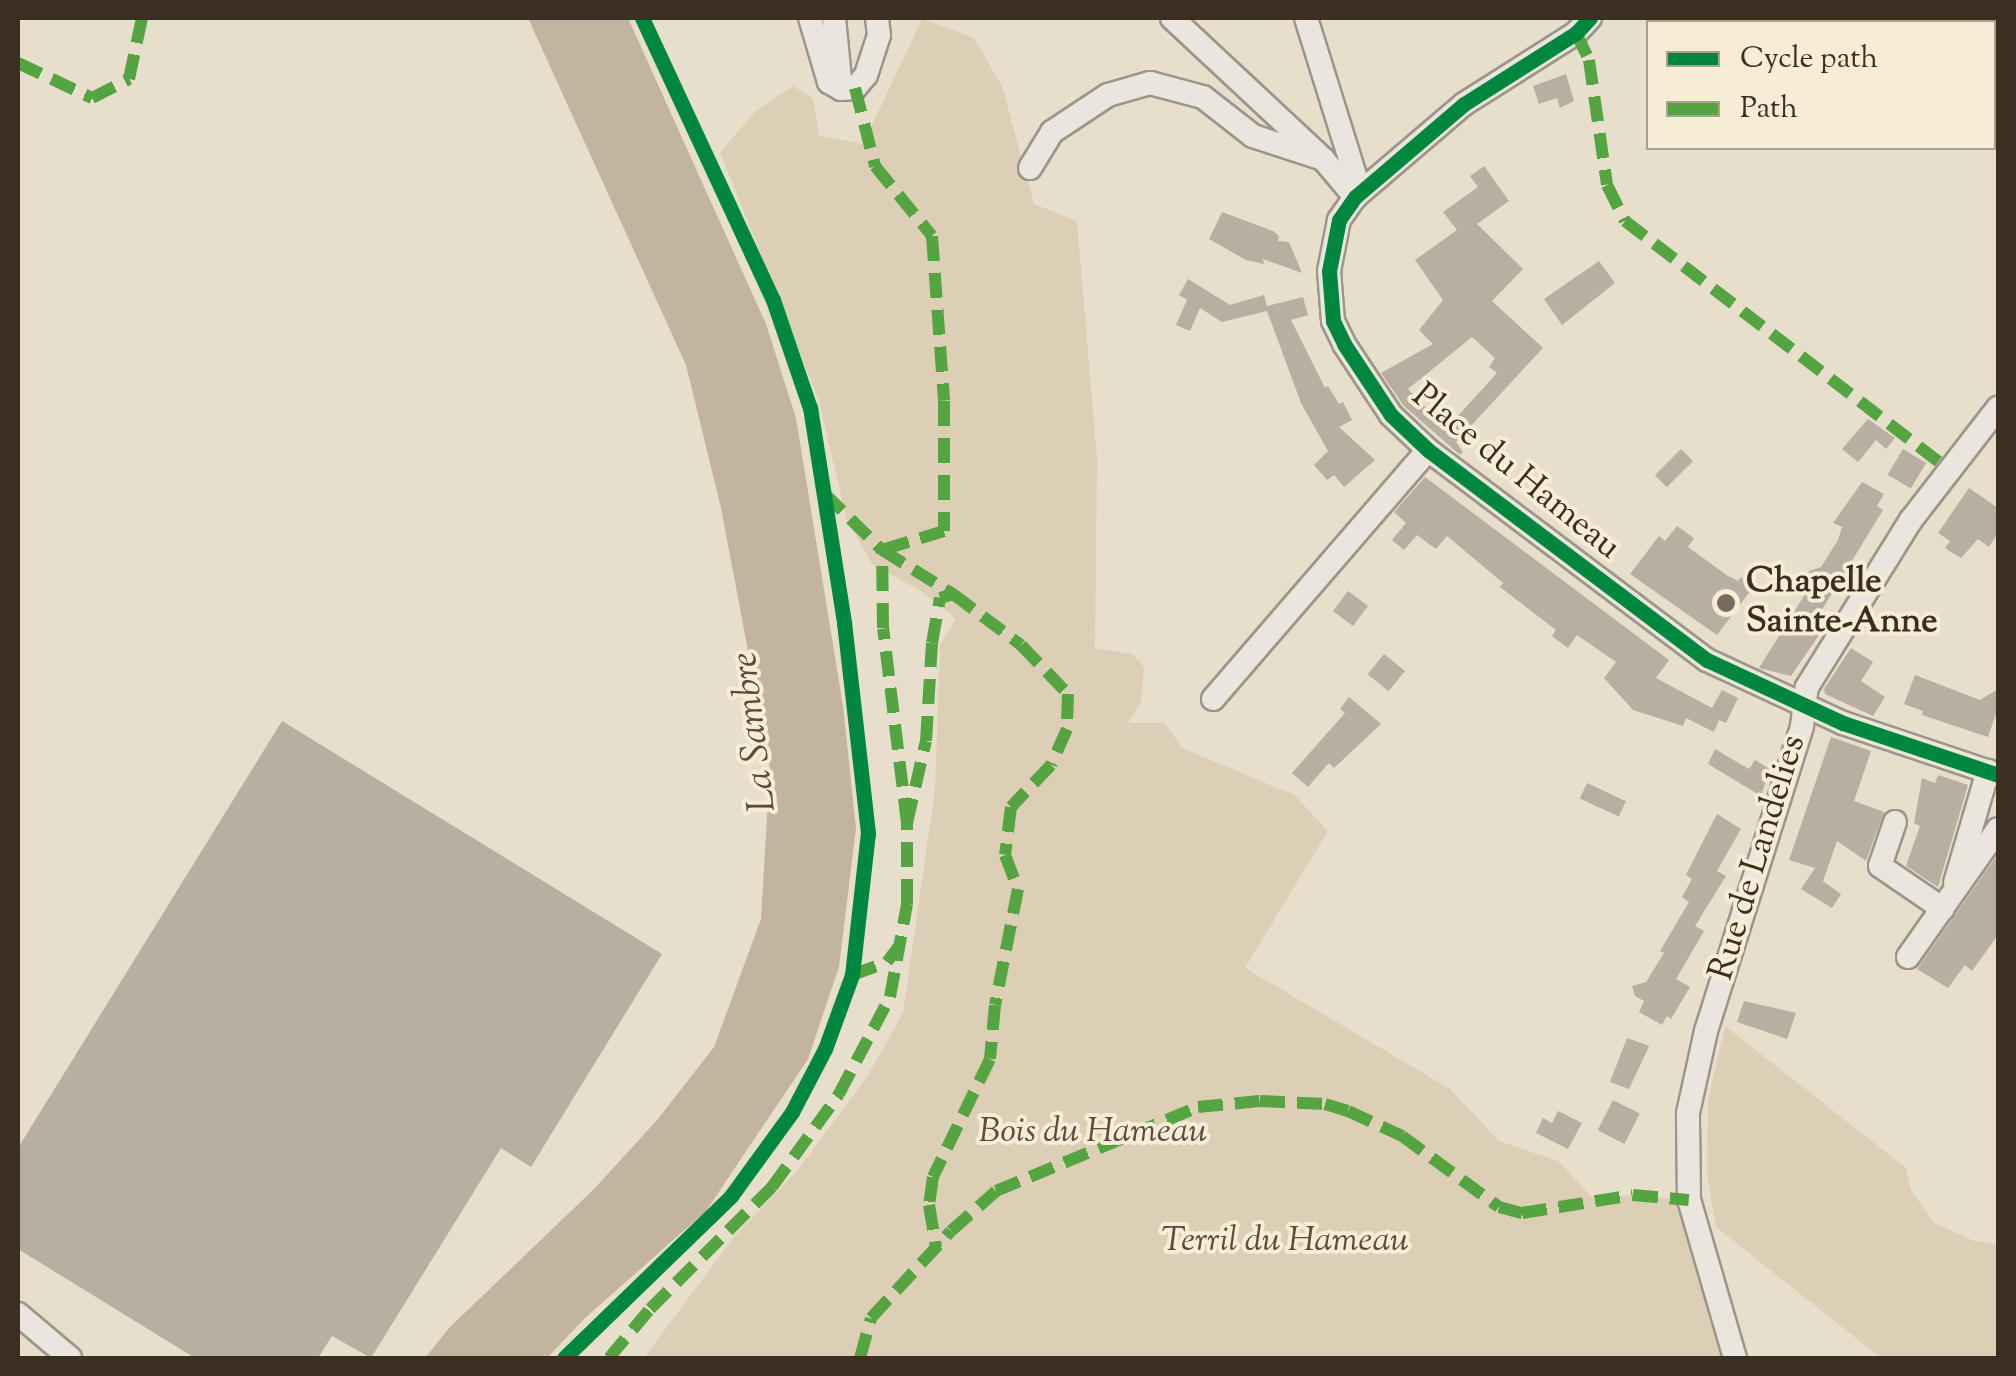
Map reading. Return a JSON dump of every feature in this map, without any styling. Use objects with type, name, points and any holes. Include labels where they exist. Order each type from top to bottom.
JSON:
[{"type":"street","points":[[810,18],[829,82],[841,89],[856,88],[866,75],[880,36],[876,18]]},
{"type":"street","points":[[834,18],[841,89]]},
{"type":"street","points":[[1172,18],[1358,194]]},
{"type":"street","points":[[1306,18],[1358,194]]},
{"type":"street","points":[[1358,194],[1464,104],[1576,33],[1590,18]]},
{"type":"street","points":[[1030,168],[1052,132],[1108,94],[1150,83],[1203,96],[1253,136],[1323,159]]},
{"type":"street","name":"Place du Hameau","points":[[1358,194],[1333,241],[1328,297],[1333,321],[1368,385],[1428,450],[1707,660],[1803,706],[1993,773]]},
{"type":"street","name":"Rue de Landelies","points":[[1735,1358],[1689,1200],[1688,1113],[1706,1030],[1802,726],[1808,687],[1910,520],[1998,408]]},
{"type":"street","points":[[1214,699],[1428,450]]},
{"type":"street","points":[[1947,902],[1993,773]]},
{"type":"street","points":[[1895,822],[1880,866],[1947,902]]},
{"type":"street","points":[[1908,957],[1998,829]]},
{"type":"street","points":[[18,1314],[70,1358]]},
{"type":"green space","name":"Bois du Hameau","points":[[922,19],[974,38],[1002,86],[1034,204],[1077,221],[1097,459],[1095,648],[1132,654],[1144,667],[1141,703],[1128,723],[1165,723],[1182,748],[1294,795],[1328,831],[1245,968],[1450,1089],[1499,1141],[1558,1161],[1594,1199],[1633,1195],[1689,1200],[1735,1358],[644,1358],[733,1238],[797,1171],[867,1077],[903,1013],[935,790],[940,645],[956,619],[923,592],[872,564],[847,520],[818,398],[720,152],[755,112],[793,86],[813,98],[819,136],[863,144]]},
{"type":"green space","points":[[1725,1026],[1906,1168],[1911,1190],[1933,1222],[1974,1241],[1998,1244],[1998,1358],[1881,1358],[1716,1227],[1707,1173],[1708,1100]]},
{"type":"shaded area","name":"La Sambre","points":[[528,18],[628,18],[766,324],[796,418],[843,706],[856,828],[839,967],[808,1059],[706,1211],[585,1318],[547,1358],[425,1358],[450,1327],[595,1188],[658,1119],[714,1047],[761,919],[770,767],[721,508],[686,365]]},
{"type":"building","points":[[1566,74],[1574,101],[1560,108],[1557,98],[1539,104],[1533,86]]},
{"type":"building","points":[[1484,166],[1509,201],[1477,224],[1523,269],[1492,301],[1543,348],[1456,442],[1463,452],[1460,455],[1403,405],[1381,373],[1433,344],[1419,330],[1443,300],[1415,260],[1457,230],[1443,212],[1478,187],[1470,176]],"holes":[[[1472,337],[1495,358],[1489,367],[1497,373],[1446,429],[1408,389]]]},
{"type":"building","points":[[1222,212],[1273,231],[1279,236],[1278,241],[1289,242],[1302,273],[1263,259],[1264,264],[1246,260],[1209,239]]},
{"type":"building","points":[[1599,261],[1615,283],[1562,325],[1544,299]]},
{"type":"building","points":[[1188,279],[1230,305],[1264,295],[1267,306],[1303,297],[1308,315],[1291,320],[1325,388],[1328,386],[1339,404],[1343,402],[1352,420],[1339,427],[1375,460],[1344,487],[1334,475],[1327,480],[1314,465],[1328,451],[1301,403],[1267,311],[1222,322],[1200,308],[1190,331],[1176,325],[1187,300],[1179,295]]},
{"type":"building","points":[[1868,419],[1895,438],[1886,449],[1876,440],[1858,462],[1842,449]]},
{"type":"building","points":[[1681,449],[1693,461],[1667,487],[1655,475]]},
{"type":"building","points":[[1903,449],[1926,463],[1911,489],[1888,475]]},
{"type":"building","points":[[1425,477],[1669,660],[1656,678],[1712,708],[1722,690],[1738,698],[1726,723],[1719,720],[1714,732],[1686,718],[1683,726],[1633,710],[1604,678],[1616,662],[1577,635],[1568,648],[1552,636],[1556,630],[1500,587],[1503,583],[1447,536],[1436,549],[1417,535],[1404,550],[1392,540],[1406,523],[1394,512]]},
{"type":"building","points":[[1862,482],[1884,494],[1877,506],[1883,510],[1820,613],[1830,619],[1791,676],[1759,668],[1807,591],[1809,571],[1821,567],[1838,540],[1842,527],[1833,523]]},
{"type":"building","points":[[1969,488],[1998,508],[1998,533],[1989,547],[1978,539],[1961,558],[1945,548],[1950,541],[1938,533]]},
{"type":"building","points":[[1677,526],[1694,538],[1688,547],[1728,576],[1738,581],[1741,577],[1754,586],[1717,635],[1630,574],[1659,536],[1665,541]]},
{"type":"building","points":[[1348,591],[1368,606],[1353,626],[1333,611]]},
{"type":"building","points":[[1851,648],[1873,662],[1861,681],[1885,697],[1873,716],[1825,694],[1824,689]]},
{"type":"building","points":[[1384,654],[1405,671],[1389,691],[1368,674]]},
{"type":"building","points":[[1915,675],[1980,700],[1998,689],[1998,708],[1988,737],[1922,715],[1923,711],[1904,704]]},
{"type":"building","points":[[1349,697],[1381,724],[1334,768],[1329,763],[1308,787],[1292,773],[1345,713],[1340,709]]},
{"type":"building","points":[[282,721],[662,954],[531,1167],[501,1148],[371,1358],[332,1336],[318,1358],[195,1358],[18,1249],[18,1148]]},
{"type":"building","points":[[1831,737],[1871,751],[1854,801],[1884,812],[1866,861],[1837,841],[1823,881],[1841,894],[1832,908],[1801,889],[1815,868],[1789,860]]},
{"type":"building","points":[[1715,749],[1749,769],[1755,760],[1770,769],[1761,796],[1708,764]]},
{"type":"building","points":[[1938,775],[1968,785],[1938,887],[1906,866],[1920,826],[1914,823],[1922,778],[1935,783]]},
{"type":"building","points":[[1587,783],[1626,801],[1619,817],[1580,798]]},
{"type":"building","points":[[1717,814],[1741,829],[1717,871],[1726,876],[1695,926],[1704,931],[1676,979],[1690,987],[1671,1019],[1667,1016],[1662,1025],[1639,1012],[1644,1001],[1635,996],[1632,986],[1646,982],[1664,953],[1660,951],[1689,902],[1682,897],[1692,879],[1686,875]]},
{"type":"building","points":[[1998,854],[1998,935],[1972,971],[1965,965],[1948,988],[1917,969]]},
{"type":"building","points":[[1744,1001],[1796,1013],[1787,1039],[1737,1022]]},
{"type":"building","points":[[1627,1038],[1649,1046],[1629,1089],[1610,1082]]},
{"type":"building","points":[[1613,1100],[1640,1114],[1624,1144],[1598,1130]]},
{"type":"building","points":[[1558,1111],[1582,1123],[1568,1149],[1536,1133],[1543,1118],[1552,1123]]},
{"type":"marked path","points":[[18,63],[92,98],[129,79],[142,18]]},
{"type":"marked path","points":[[1576,33],[1589,60],[1607,185],[1625,221],[1947,468]]},
{"type":"marked path","points":[[855,88],[875,166],[932,236],[944,401],[944,531],[882,550]]},
{"type":"marked path","points":[[824,493],[882,550],[953,594]]},
{"type":"marked path","points":[[609,1358],[650,1309],[772,1187],[839,1094],[890,997],[907,904],[907,823],[883,628],[882,550]]},
{"type":"marked path","points":[[907,823],[926,741],[932,643],[940,598],[953,594],[1021,645],[1068,694],[1067,729],[1051,765],[1011,807],[1005,855],[1018,889],[995,1005],[990,1059],[933,1177],[929,1205],[936,1247]]},
{"type":"marked path","points":[[852,975],[887,962],[899,946]]},
{"type":"marked path","points":[[860,1358],[871,1318],[951,1231],[996,1191],[1198,1107],[1260,1101],[1325,1104],[1348,1111],[1402,1136],[1499,1207],[1522,1213],[1633,1195],[1689,1200]]},
{"type":"cycle path","points":[[564,1358],[731,1196],[792,1112],[825,1049],[852,975],[868,833],[844,622],[810,408],[773,300],[642,18]]},
{"type":"cycle path","points":[[1590,18],[1576,33],[1464,104],[1355,197],[1339,220],[1329,271],[1333,321],[1344,344],[1391,415],[1428,450],[1707,660],[1843,723],[1998,775]]},
{"type":"place","name":"Chapelle Sainte-Anne","points":[[1726,603]]},
{"type":"park label","name":"Terril du Hameau","points":[[1285,1242]]}]
